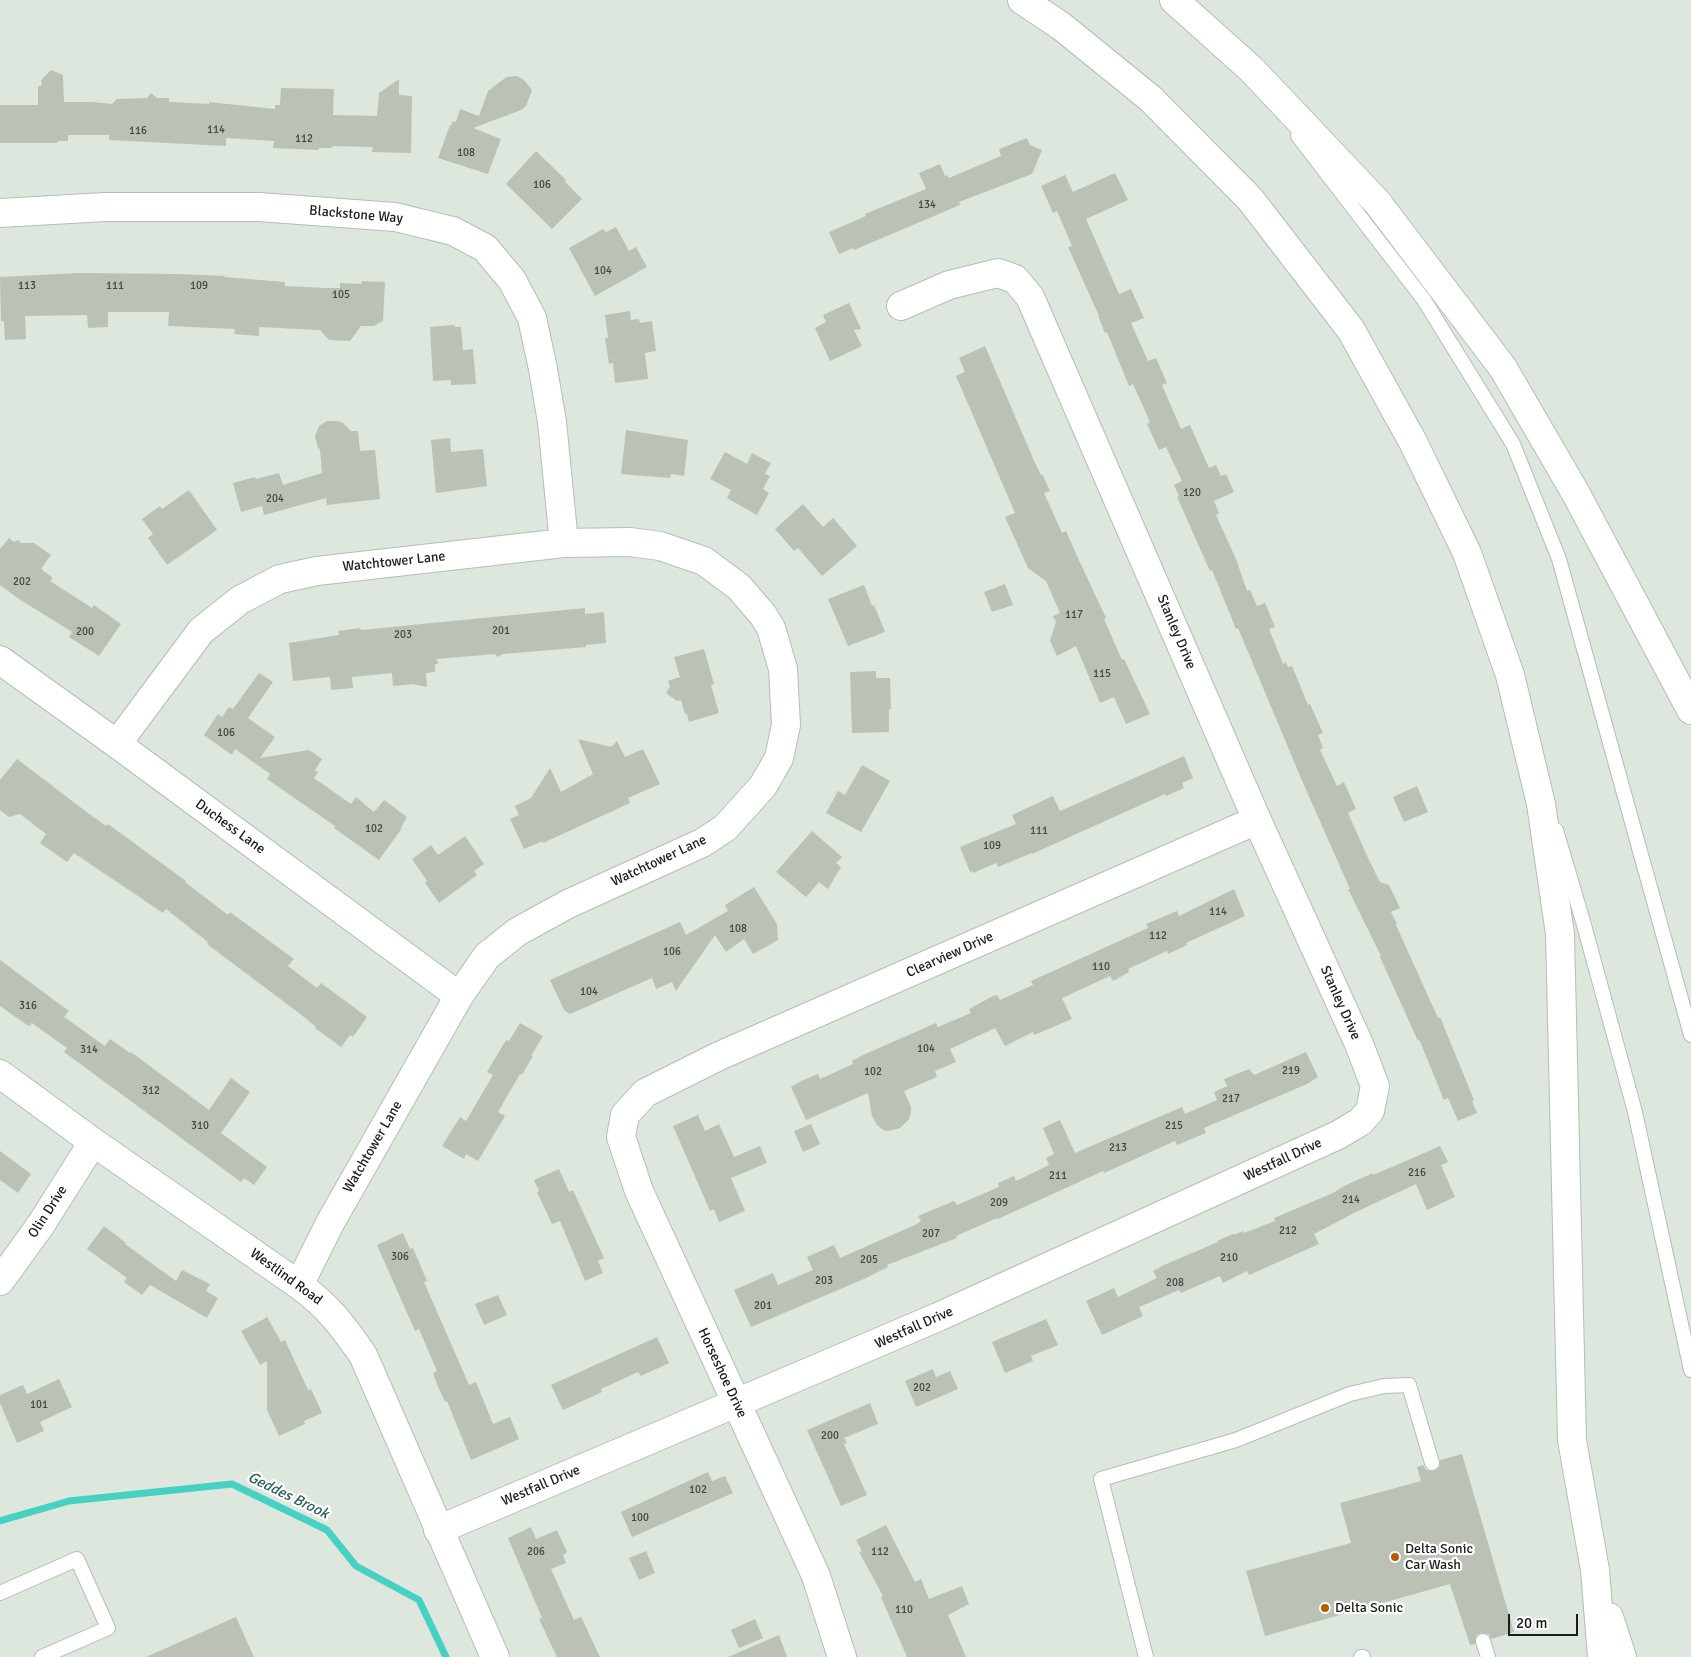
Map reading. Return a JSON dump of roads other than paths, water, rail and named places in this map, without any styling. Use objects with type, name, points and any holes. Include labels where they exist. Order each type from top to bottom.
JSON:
[{"type":"main road","points":[[1022,0],[1061,26],[1157,106],[1250,199],[1351,330],[1413,442],[1466,554],[1511,678],[1542,804],[1560,934],[1572,1440],[1595,1570],[1602,1657]]},
{"type":"main road","points":[[1174,0],[1251,69],[1377,202],[1503,368],[1574,492],[1691,710]]},
{"type":"main road","name":"Blackstone Way","points":[[0,213],[104,207],[250,207],[395,217],[453,230],[485,248],[512,280],[532,318],[552,422],[564,543]]},
{"type":"main road","name":"Stanley Drive","points":[[901,306],[949,285],[998,273],[1015,279],[1030,297],[1258,820],[1359,1044],[1375,1086],[1373,1101]]},
{"type":"main road","name":"Watchtower Lane","points":[[117,744],[201,631],[240,600],[280,579],[317,571],[564,543],[630,542],[660,546],[704,561],[739,587],[763,615],[771,628],[783,669],[786,725],[779,758],[763,786],[725,828],[702,843],[568,904],[517,932],[487,956],[459,996],[330,1223],[299,1285]]},
{"type":"main road","name":"Duchess Lane","points":[[0,660],[459,996]]},
{"type":"main road","name":"Clearview Drive","points":[[645,1093],[719,1056],[1258,820]]},
{"type":"main road","name":"Westlind Road","points":[[0,1074],[93,1142],[320,1300],[339,1321],[363,1355],[494,1657]]},
{"type":"main road","name":"Horseshoe Drive","points":[[645,1093],[625,1115],[621,1137],[639,1192],[816,1576],[842,1657]]},
{"type":"main road","name":"Westfall Drive","points":[[438,1530],[736,1405],[938,1317],[1338,1135],[1360,1122],[1370,1111],[1373,1101]]},
{"type":"main road","name":"Olin Drive","points":[[0,1281],[40,1226],[93,1142]]},
{"type":"main road","points":[[1595,1570],[1622,1657]]},
{"type":"lane","points":[[1237,56],[1424,300],[1513,444],[1559,559],[1691,1035]]},
{"type":"lane","points":[[1511,678],[1584,925],[1635,1112],[1691,1370]]},
{"type":"lane","points":[[1146,1657],[1101,1479],[1236,1440],[1350,1394],[1384,1386],[1409,1385],[1432,1462]]},
{"type":"lane","points":[[0,1593],[77,1559],[108,1628],[42,1657]]},
{"type":"lane","points":[[1483,1641],[1488,1657]]},
{"type":"waterway","name":"Geddes Brook","points":[[0,1521],[69,1501],[232,1484],[327,1530],[356,1566],[419,1600],[446,1657]]},
{"type":"place","name":"Delta Sonic Car Wash","points":[[1395,1557]]},
{"type":"place","name":"Delta Sonic","points":[[1325,1608]]}]
